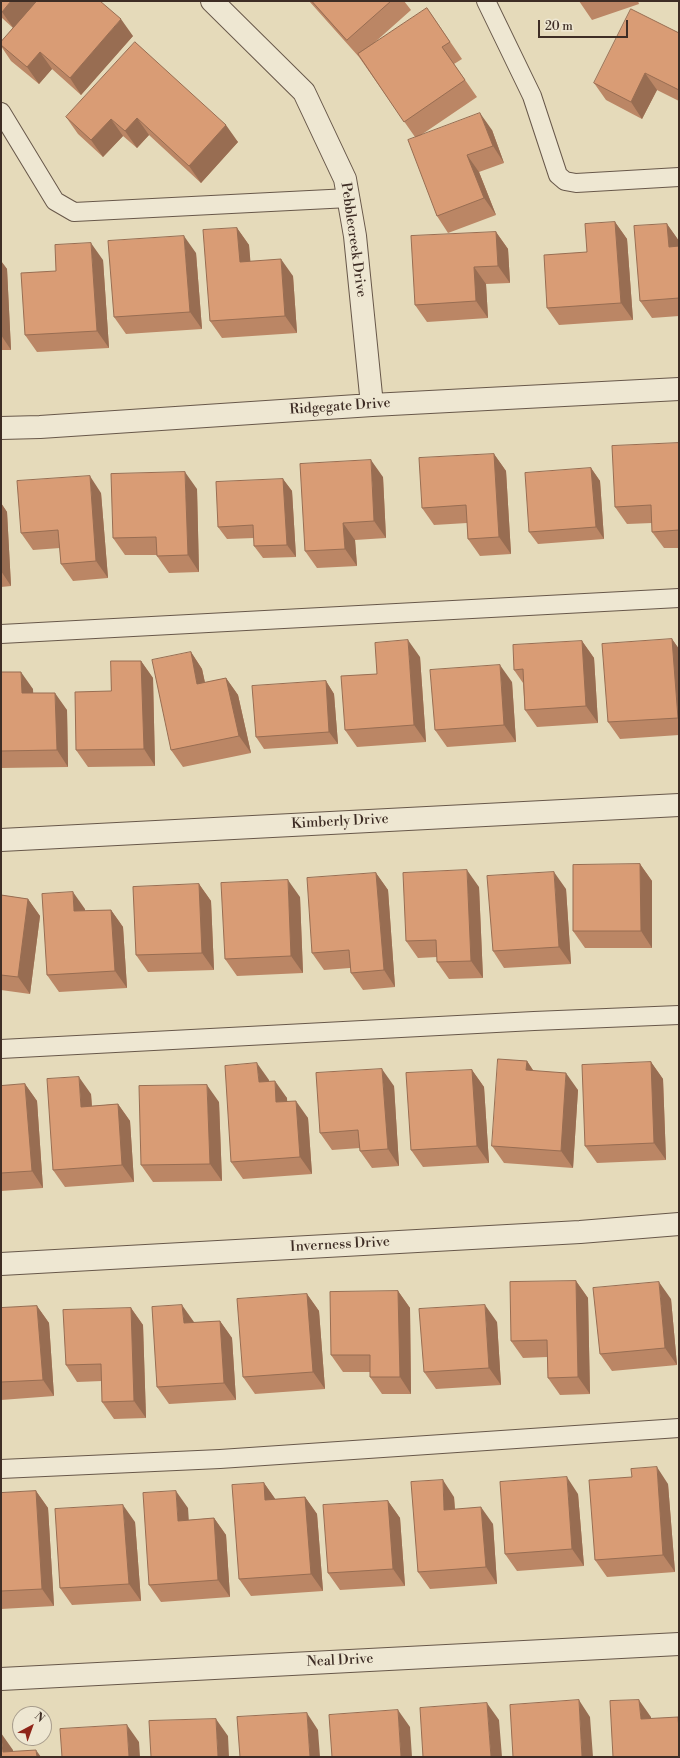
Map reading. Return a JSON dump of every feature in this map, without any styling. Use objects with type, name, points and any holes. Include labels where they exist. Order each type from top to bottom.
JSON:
[{"type":"street","name":"Pebblecreek Drive","points":[[212,1],[304,92],[345,179],[355,236],[372,405]]},
{"type":"street","name":"Ridgegate Drive","points":[[1,428],[40,427],[372,405],[679,389]]},
{"type":"street","name":"Kimberly Drive","points":[[1,840],[679,805]]},
{"type":"street","name":"Inverness Drive","points":[[1,1264],[572,1232],[679,1224]]},
{"type":"street","name":"Neal Drive","points":[[1,1679],[679,1644]]},
{"type":"lane","points":[[486,1],[532,96],[558,175],[565,181],[576,183],[679,177]]},
{"type":"lane","points":[[1,112],[55,201],[74,212],[348,198]]},
{"type":"lane","points":[[1,634],[679,598]]},
{"type":"lane","points":[[1,1049],[679,1015]]},
{"type":"lane","points":[[1,1469],[220,1459],[679,1428]]},
{"type":"building","points":[[1,1],[11,1],[2,12],[1,11]]},
{"type":"building","points":[[37,1],[100,1],[121,19],[70,78],[40,52],[27,67],[1,45],[1,42]]},
{"type":"building","points":[[312,1],[391,1],[347,40]]},
{"type":"building","points":[[427,8],[450,42],[442,47],[465,80],[404,122],[358,54]]},
{"type":"building","points":[[631,9],[679,33],[679,90],[645,73],[631,102],[594,83]]},
{"type":"building","points":[[135,42],[226,125],[189,166],[137,118],[125,131],[111,119],[91,140],[66,117]]},
{"type":"building","points":[[480,113],[493,146],[467,155],[484,198],[437,216],[408,140]]},
{"type":"building","points":[[615,222],[621,303],[547,308],[544,255],[587,252],[585,224]]},
{"type":"building","points":[[667,224],[669,247],[679,246],[679,298],[640,301],[634,226]]},
{"type":"building","points":[[237,228],[240,262],[281,259],[285,316],[210,321],[203,230]]},
{"type":"building","points":[[496,232],[498,266],[474,267],[476,301],[415,305],[411,236]]},
{"type":"building","points":[[184,236],[190,312],[114,317],[108,241]]},
{"type":"building","points":[[91,243],[97,331],[25,335],[21,273],[56,271],[55,245]]},
{"type":"building","points":[[679,443],[679,530],[652,532],[651,505],[615,507],[612,446]]},
{"type":"building","points":[[494,454],[499,537],[468,539],[466,505],[422,508],[419,458]]},
{"type":"building","points":[[371,460],[374,521],[343,523],[345,549],[305,551],[300,464]]},
{"type":"building","points":[[591,468],[596,527],[529,532],[525,473]]},
{"type":"building","points":[[185,472],[188,555],[157,556],[156,537],[113,538],[111,474]]},
{"type":"building","points":[[90,476],[96,561],[61,564],[58,530],[21,533],[17,481]]},
{"type":"building","points":[[283,479],[287,545],[254,546],[253,525],[218,527],[216,482]]},
{"type":"building","points":[[672,639],[678,718],[608,722],[602,644]]},
{"type":"building","points":[[408,640],[414,725],[345,730],[341,676],[377,674],[375,643]]},
{"type":"building","points":[[582,641],[586,706],[525,710],[523,669],[514,670],[513,645]]},
{"type":"building","points":[[191,652],[197,684],[226,678],[239,736],[171,750],[152,660]]},
{"type":"building","points":[[111,661],[141,661],[144,749],[76,750],[75,692],[111,691]]},
{"type":"building","points":[[500,665],[504,725],[435,730],[430,670]]},
{"type":"building","points":[[1,672],[21,672],[22,693],[55,693],[57,750],[1,751]]},
{"type":"building","points":[[326,681],[329,732],[256,737],[252,686]]},
{"type":"building","points":[[640,864],[641,931],[573,931],[573,865]]},
{"type":"building","points":[[467,870],[471,961],[437,962],[436,940],[406,941],[403,873]]},
{"type":"building","points":[[554,872],[559,947],[493,951],[487,876]]},
{"type":"building","points":[[376,873],[384,970],[351,973],[349,950],[312,953],[307,878]]},
{"type":"building","points":[[288,880],[291,956],[225,959],[221,883]]},
{"type":"building","points":[[199,884],[202,953],[136,955],[133,887]]},
{"type":"building","points":[[73,892],[74,911],[111,910],[115,971],[47,975],[42,894]]},
{"type":"building","points":[[1,895],[28,899],[18,977],[1,975]]},
{"type":"building","points":[[498,1059],[527,1061],[526,1070],[566,1073],[561,1151],[492,1146]]},
{"type":"building","points":[[651,1062],[654,1143],[585,1146],[582,1065]]},
{"type":"building","points":[[257,1063],[259,1082],[275,1081],[276,1102],[296,1101],[300,1157],[231,1162],[225,1066]]},
{"type":"building","points":[[382,1069],[388,1149],[360,1151],[358,1130],[320,1133],[316,1073]]},
{"type":"building","points":[[472,1070],[477,1146],[411,1150],[406,1073]]},
{"type":"building","points":[[79,1077],[81,1107],[118,1104],[122,1165],[53,1170],[47,1079]]},
{"type":"building","points":[[25,1084],[32,1171],[1,1173],[1,1086]]},
{"type":"building","points":[[207,1085],[210,1164],[141,1165],[139,1086]]},
{"type":"building","points":[[576,1281],[578,1377],[548,1378],[547,1340],[511,1341],[510,1282]]},
{"type":"building","points":[[659,1282],[665,1348],[600,1354],[593,1288]]},
{"type":"building","points":[[398,1291],[400,1377],[370,1377],[370,1355],[331,1355],[330,1292]]},
{"type":"building","points":[[307,1294],[313,1372],[243,1377],[237,1299]]},
{"type":"building","points":[[182,1305],[184,1323],[220,1321],[224,1383],[157,1387],[152,1307]]},
{"type":"building","points":[[485,1305],[489,1368],[424,1372],[419,1309]]},
{"type":"building","points":[[37,1306],[43,1380],[1,1382],[1,1308]]},
{"type":"building","points":[[131,1308],[134,1401],[102,1402],[101,1364],[66,1365],[63,1310]]},
{"type":"building","points":[[657,1467],[663,1555],[595,1560],[589,1480],[632,1477],[631,1469]]},
{"type":"building","points":[[567,1477],[572,1549],[505,1554],[500,1482]]},
{"type":"building","points":[[443,1480],[444,1510],[481,1507],[486,1567],[418,1572],[411,1482]]},
{"type":"building","points":[[264,1483],[265,1500],[305,1497],[311,1574],[239,1579],[232,1485]]},
{"type":"building","points":[[36,1491],[42,1589],[1,1591],[1,1493]]},
{"type":"building","points":[[176,1491],[178,1521],[214,1518],[218,1580],[149,1585],[143,1493]]},
{"type":"building","points":[[388,1501],[393,1569],[328,1573],[323,1505]]},
{"type":"building","points":[[123,1505],[129,1584],[60,1588],[55,1509]]},
{"type":"building","points":[[579,1700],[582,1757],[513,1757],[510,1705]]},
{"type":"building","points":[[639,1700],[641,1719],[678,1717],[679,1757],[613,1757],[610,1701]]},
{"type":"building","points":[[487,1703],[491,1757],[423,1757],[420,1708]]},
{"type":"building","points":[[398,1710],[401,1757],[332,1757],[329,1715]]},
{"type":"building","points":[[307,1713],[310,1757],[240,1757],[237,1717]]},
{"type":"building","points":[[216,1719],[218,1757],[151,1757],[149,1721]]},
{"type":"building","points":[[127,1725],[129,1757],[62,1757],[60,1729]]},
{"type":"building","points":[[1,1736],[3,1752],[36,1750],[37,1757],[1,1757]]}]
